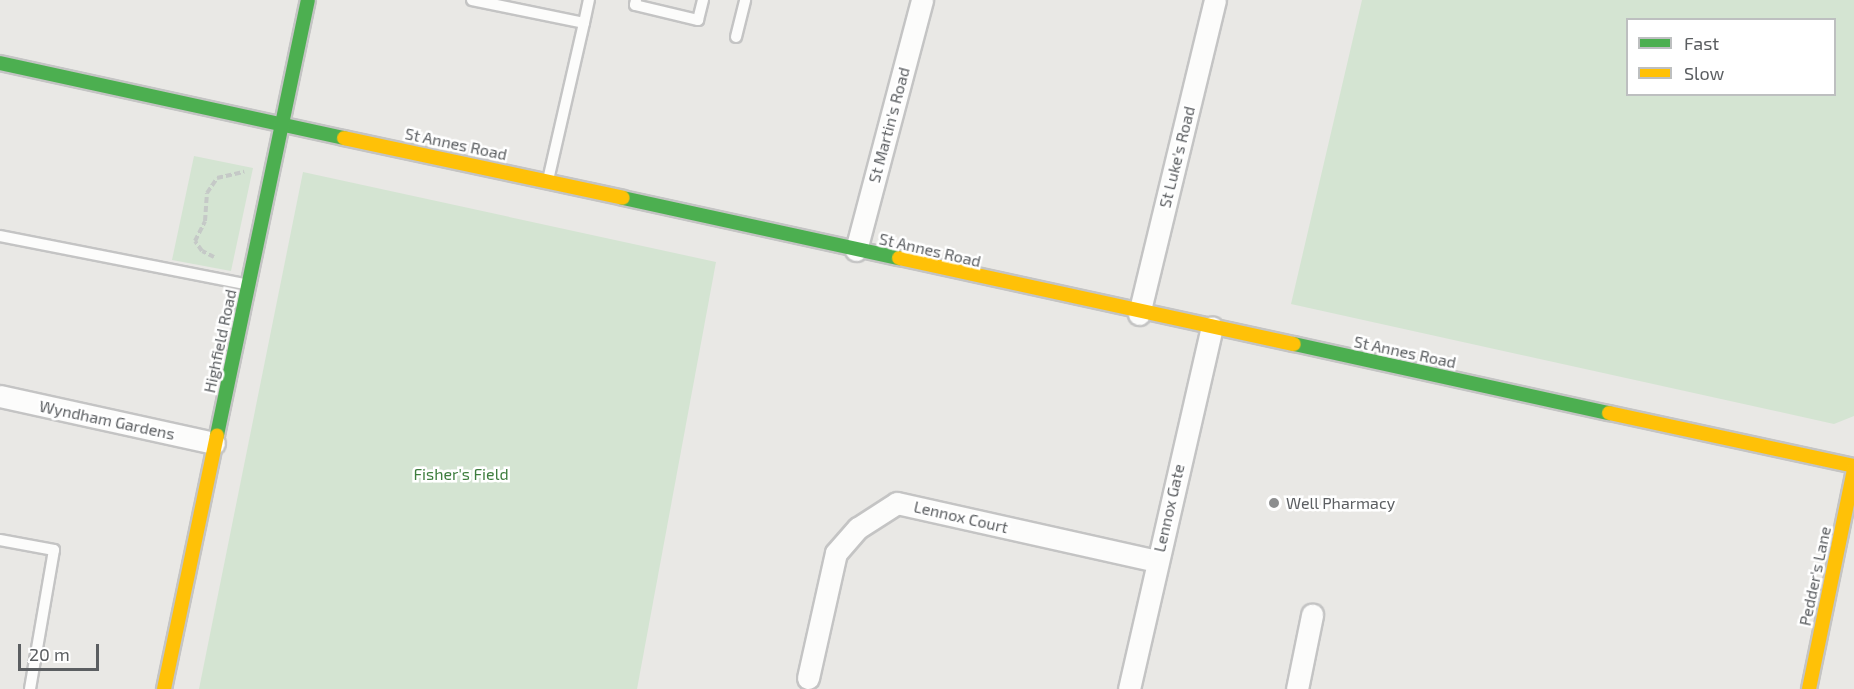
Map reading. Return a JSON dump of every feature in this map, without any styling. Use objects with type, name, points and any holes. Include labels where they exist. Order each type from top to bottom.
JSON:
[{"type":"street","name":"Highfield Road","points":[[164,689],[308,0]]},
{"type":"street","name":"St Martin's Road","points":[[856,250],[922,0]]},
{"type":"street","name":"St Luke's Road","points":[[1139,314],[1215,0]]},
{"type":"street","name":"St Annes Road","points":[[0,63],[548,181],[1139,314],[1212,327],[1854,468]]},
{"type":"street","name":"Lennox Gate","points":[[1129,689],[1212,327]]},
{"type":"street","name":"Wyndham Gardens","points":[[0,396],[214,443]]},
{"type":"street","name":"Pedder's Lane","points":[[1809,689],[1854,468]]},
{"type":"street","name":"Lennox Court","points":[[808,678],[836,553],[858,528],[897,503],[1157,561]]},
{"type":"street","points":[[1297,689],[1312,615]]},
{"type":"lane","points":[[472,0],[584,23]]},
{"type":"lane","points":[[548,181],[589,0]]},
{"type":"lane","points":[[636,0],[635,5],[698,20],[703,0]]},
{"type":"lane","points":[[736,37],[745,0]]},
{"type":"lane","points":[[0,236],[250,279]]},
{"type":"lane","points":[[0,540],[54,550],[30,689]]},
{"type":"path","points":[[250,279],[201,251],[195,240],[205,221],[207,193],[217,178],[274,167]]},
{"type":"green space","points":[[1362,0],[1854,0],[1854,416],[1834,424],[1291,304]]},
{"type":"green space","points":[[194,156],[253,168],[231,271],[172,260]]},
{"type":"green space","name":"Fisher's Field","points":[[303,172],[716,262],[637,689],[199,689]]},
{"type":"traffic: fast","points":[[217,435],[308,0]]},
{"type":"traffic: fast","points":[[0,63],[344,138]]},
{"type":"traffic: fast","points":[[623,198],[899,258]]},
{"type":"traffic: fast","points":[[1294,344],[1609,413]]},
{"type":"traffic: slow","points":[[344,138],[623,198]]},
{"type":"traffic: slow","points":[[899,258],[1294,344]]},
{"type":"traffic: slow","points":[[1609,413],[1854,466]]},
{"type":"traffic: slow","points":[[164,689],[217,435]]},
{"type":"traffic: slow","points":[[1809,689],[1854,470]]},
{"type":"place","name":"Well Pharmacy","points":[[1274,503]]}]
